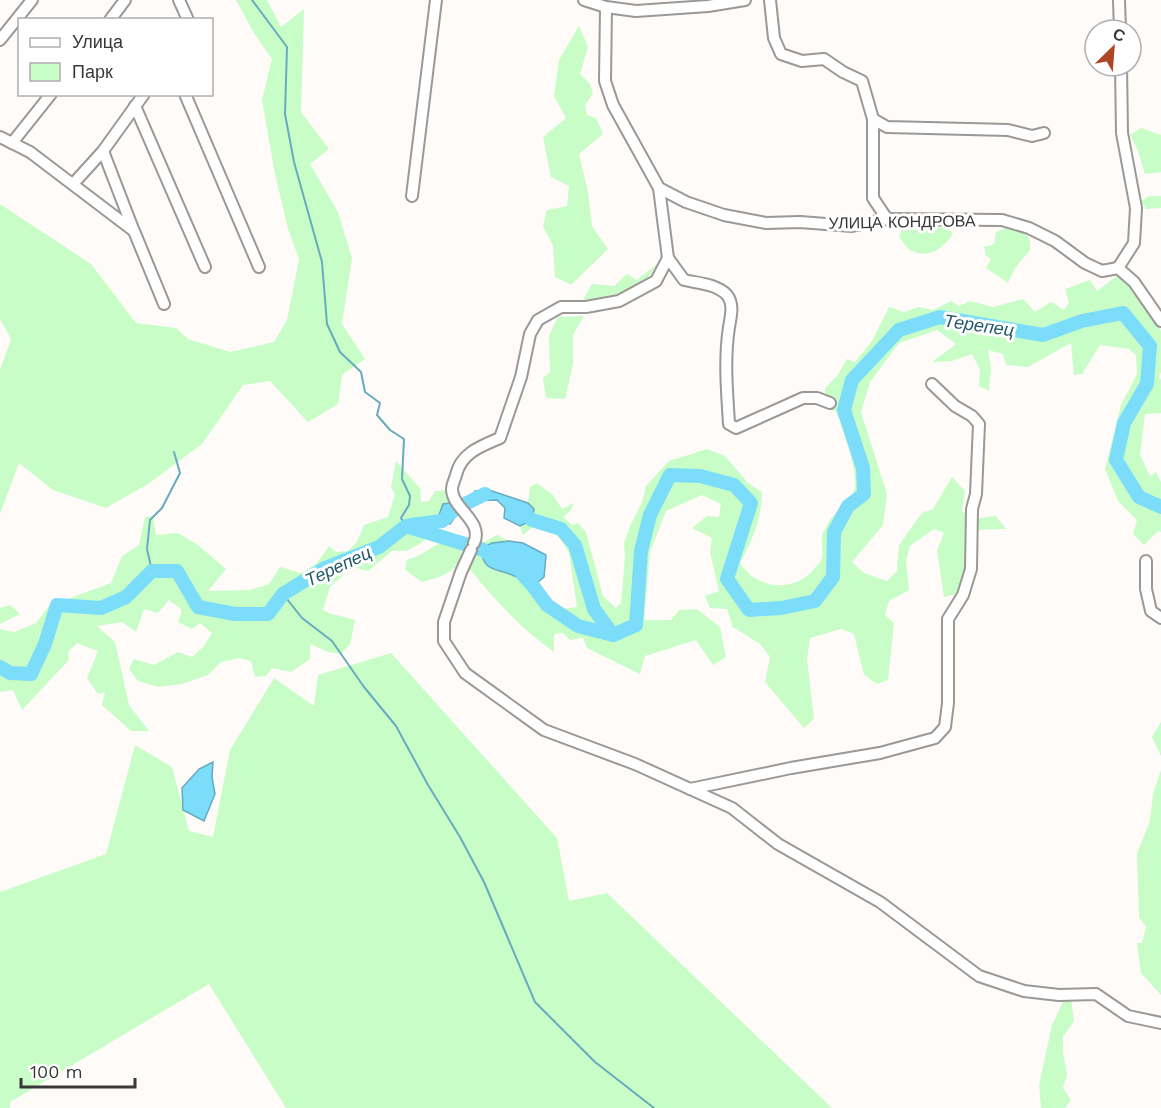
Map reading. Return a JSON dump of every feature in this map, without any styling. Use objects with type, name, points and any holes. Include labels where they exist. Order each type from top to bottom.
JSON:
[{"type":"street","points":[[0,40],[32,0]]},
{"type":"street","points":[[112,18],[125,0]]},
{"type":"street","points":[[179,0],[187,18]]},
{"type":"street","points":[[412,196],[436,0]]},
{"type":"street","points":[[584,0],[606,7],[636,11],[708,6],[745,0]]},
{"type":"street","points":[[770,0],[774,38],[781,54],[802,61],[825,59],[843,72],[862,81],[873,119],[873,198],[887,219]]},
{"type":"street","points":[[1119,0],[1120,18]]},
{"type":"street","points":[[606,7],[605,81],[613,105],[659,188],[668,258],[684,280],[712,286],[725,293],[730,300],[732,309],[725,355],[729,424],[736,428],[803,398],[817,398],[830,402]]},
{"type":"street","points":[[1121,78],[1122,133],[1136,208],[1134,243],[1118,268],[1134,282],[1161,321]]},
{"type":"street","points":[[12,143],[49,96]]},
{"type":"street","points":[[73,184],[103,151],[142,96]]},
{"type":"street","points":[[186,96],[259,267]]},
{"type":"street","points":[[135,106],[205,267]]},
{"type":"street","points":[[873,119],[887,127],[1008,130],[1032,136],[1044,133]]},
{"type":"street","points":[[0,137],[30,152],[134,231]]},
{"type":"street","points":[[103,151],[164,304]]},
{"type":"street","name":"УЛИЦА КОНДРОВА","points":[[659,188],[686,202],[724,215],[766,223],[800,222],[852,226],[887,219],[1002,220],[1029,228],[1055,240],[1086,263],[1102,271],[1118,268]]},
{"type":"street","points":[[668,258],[656,281],[619,301],[586,308],[561,307],[538,320],[530,334],[520,376],[500,438],[473,449],[458,468],[452,490],[475,527],[476,538],[460,572],[444,622],[444,641],[465,673],[544,730],[636,764],[732,808],[778,844],[880,902],[979,976],[1024,991],[1059,995],[1096,994],[1128,1016],[1161,1023]]},
{"type":"street","points":[[689,789],[880,753],[935,738],[945,727],[948,703],[948,619],[963,595],[971,569],[972,509],[976,494],[980,424],[972,416],[955,406],[932,384]]},
{"type":"street","points":[[1146,561],[1146,589],[1151,611],[1161,618]]},
{"type":"green space","points":[[236,0],[267,0],[281,27],[304,9],[301,112],[329,149],[310,164],[338,212],[352,258],[342,324],[365,359],[342,375],[338,404],[308,422],[270,381],[243,385],[202,444],[148,484],[106,508],[53,490],[19,463],[0,514],[0,370],[11,339],[0,319],[0,204],[91,264],[136,323],[176,328],[188,339],[230,352],[274,342],[287,320],[299,259],[288,229],[275,174],[262,100],[272,59],[254,33]]},
{"type":"green space","points":[[579,26],[588,47],[580,74],[590,84],[593,94],[585,105],[587,115],[596,118],[603,134],[579,154],[588,192],[592,226],[608,249],[571,285],[555,277],[553,246],[543,226],[547,210],[567,206],[569,186],[551,177],[543,137],[566,118],[554,96],[559,60]]},
{"type":"green space","points":[[1141,128],[1161,135],[1161,172],[1145,174],[1130,135]]},
{"type":"green space","points":[[1149,196],[1161,196],[1161,208],[1146,209],[1141,201]]},
{"type":"green space","points":[[904,225],[946,227],[953,234],[936,251],[919,253],[910,250],[899,237]]},
{"type":"green space","points":[[1011,226],[1024,231],[1030,240],[1030,250],[1015,268],[1008,283],[986,268],[991,259],[986,256],[984,247],[994,244],[996,232]]},
{"type":"green space","points":[[657,264],[644,281],[635,287],[615,294],[583,300],[592,284],[614,286],[627,274],[637,280]]},
{"type":"green space","points":[[1118,275],[1134,290],[1161,331],[1159,377],[1161,380],[1161,413],[1145,414],[1140,455],[1150,476],[1156,472],[1161,482],[1161,532],[1158,531],[1144,545],[1133,534],[1137,520],[1118,501],[1105,469],[1121,405],[1137,374],[1136,355],[1129,349],[1100,345],[1082,374],[1074,375],[1071,343],[1028,367],[1006,365],[1003,354],[988,350],[991,368],[989,391],[979,386],[980,370],[972,354],[952,361],[932,362],[956,344],[937,330],[899,343],[870,382],[861,412],[887,494],[883,525],[852,562],[864,573],[887,581],[897,571],[899,545],[922,513],[933,509],[952,477],[965,491],[962,511],[973,519],[996,516],[1006,529],[973,530],[965,580],[956,594],[944,597],[937,551],[944,533],[934,529],[910,546],[906,560],[909,590],[889,601],[885,615],[894,623],[888,680],[877,684],[864,675],[854,634],[841,629],[810,638],[807,659],[814,719],[804,728],[765,682],[770,657],[760,644],[733,627],[727,609],[710,608],[705,596],[719,591],[710,552],[712,538],[692,528],[707,516],[719,517],[721,504],[702,495],[666,511],[650,552],[644,620],[671,620],[679,610],[697,609],[720,627],[726,657],[713,665],[696,640],[645,656],[640,674],[587,648],[583,638],[570,640],[563,633],[554,634],[554,652],[508,613],[469,568],[479,547],[497,535],[509,541],[495,543],[506,573],[514,575],[524,584],[540,588],[562,609],[577,607],[569,553],[557,534],[533,527],[523,535],[520,526],[532,520],[534,509],[528,503],[530,487],[537,483],[553,495],[562,509],[574,503],[571,510],[563,517],[572,525],[578,523],[586,532],[603,596],[616,608],[621,603],[624,544],[642,502],[646,486],[669,461],[707,449],[725,456],[748,483],[762,492],[756,529],[740,563],[747,572],[765,583],[786,585],[796,582],[806,577],[821,561],[824,531],[854,491],[855,474],[850,451],[836,411],[825,408],[825,388],[837,376],[847,359],[855,362],[872,341],[889,307],[904,312],[918,307],[933,310],[951,301],[959,306],[970,301],[993,307],[1023,299],[1035,312],[1051,302],[1064,310],[1069,303],[1065,289],[1090,280],[1097,291]]},
{"type":"green space","points":[[584,316],[573,335],[573,364],[565,399],[546,398],[543,378],[550,372],[549,336],[558,317]]},
{"type":"green space","points":[[396,461],[420,488],[421,502],[429,501],[435,491],[448,490],[450,503],[443,505],[437,528],[421,543],[406,551],[392,551],[368,571],[352,567],[330,587],[323,610],[355,620],[350,644],[341,654],[328,652],[310,644],[310,659],[291,672],[272,668],[266,676],[255,677],[251,661],[240,658],[221,662],[208,675],[182,684],[158,687],[138,681],[129,669],[134,659],[154,665],[178,652],[192,657],[204,646],[212,633],[200,623],[192,629],[178,622],[182,610],[169,600],[158,613],[144,609],[136,632],[122,622],[97,626],[115,642],[129,705],[149,731],[131,731],[102,705],[105,692],[98,694],[87,678],[98,651],[77,643],[68,652],[69,660],[22,710],[13,690],[0,692],[0,629],[14,632],[36,623],[49,606],[111,583],[122,556],[139,545],[145,517],[153,516],[156,535],[178,533],[198,545],[226,569],[208,591],[250,590],[269,584],[280,567],[301,573],[316,564],[329,546],[336,552],[348,551],[357,542],[364,525],[388,517],[395,494],[391,487]]},
{"type":"green space","points":[[454,534],[464,538],[460,558],[447,573],[422,582],[405,570],[407,560],[420,555]]},
{"type":"green space","points":[[10,605],[20,614],[0,624],[0,608]]},
{"type":"green space","points":[[391,653],[557,838],[569,901],[607,893],[832,1108],[286,1108],[209,984],[10,1102],[10,1108],[0,1108],[0,892],[106,854],[135,745],[172,767],[189,831],[213,837],[230,750],[274,678],[314,706],[318,675]]},
{"type":"green space","points":[[1161,722],[1161,756],[1152,737]]},
{"type":"green space","points":[[1161,770],[1161,995],[1141,973],[1137,943],[1142,943],[1146,927],[1139,917],[1137,853],[1150,821],[1153,794]]},
{"type":"green space","points":[[1071,999],[1074,1021],[1063,1037],[1067,1075],[1063,1088],[1071,1100],[1065,1108],[1041,1108],[1039,1085],[1052,1025],[1063,1002]]},
{"type":"water","points":[[489,490],[528,503],[534,509],[532,520],[520,526],[504,518],[505,508],[497,500],[469,501],[475,491]]},
{"type":"water","points":[[450,503],[458,513],[450,524],[442,521],[439,515],[443,504]]},
{"type":"water","points":[[509,541],[523,543],[546,555],[544,577],[533,586],[525,584],[515,576],[491,568],[484,562],[481,549],[492,543]]},
{"type":"water","points":[[213,762],[212,777],[215,794],[204,821],[183,810],[182,788],[199,769]]},
{"type":"waterway","points":[[252,0],[287,47],[285,114],[294,162],[322,262],[327,324],[340,352],[361,372],[365,392],[380,403],[377,415],[390,430],[404,439],[402,479],[410,496],[409,505],[401,518],[406,526]]},
{"type":"waterway","name":"Терепец","points":[[522,574],[547,605],[578,626],[613,635],[636,625],[641,551],[650,515],[670,475],[700,476],[734,485],[751,503],[727,579],[749,610],[781,608],[815,601],[833,577],[834,532],[848,506],[864,494],[863,468],[844,410],[852,380],[899,330],[940,317],[1043,335],[1082,321],[1123,313],[1150,346],[1147,384],[1124,423],[1116,460],[1139,497],[1161,507]]},
{"type":"waterway","points":[[152,571],[147,549],[150,520],[162,508],[180,473],[174,452]]},
{"type":"waterway","name":"Терепец","points":[[411,525],[442,521],[455,509],[485,494]]},
{"type":"waterway","name":"Терепец","points":[[518,509],[532,520],[561,529],[575,545],[594,609],[613,635]]},
{"type":"waterway","name":"Терепец","points":[[0,667],[10,673],[31,674],[45,644],[57,605],[101,608],[126,597],[152,571],[177,571],[198,607],[235,614],[268,614],[283,594],[325,568],[379,547],[406,526],[481,549],[496,557]]},
{"type":"waterway","points":[[283,594],[302,618],[332,641],[364,687],[396,726],[484,882],[535,1002],[595,1062],[654,1108]]}]
